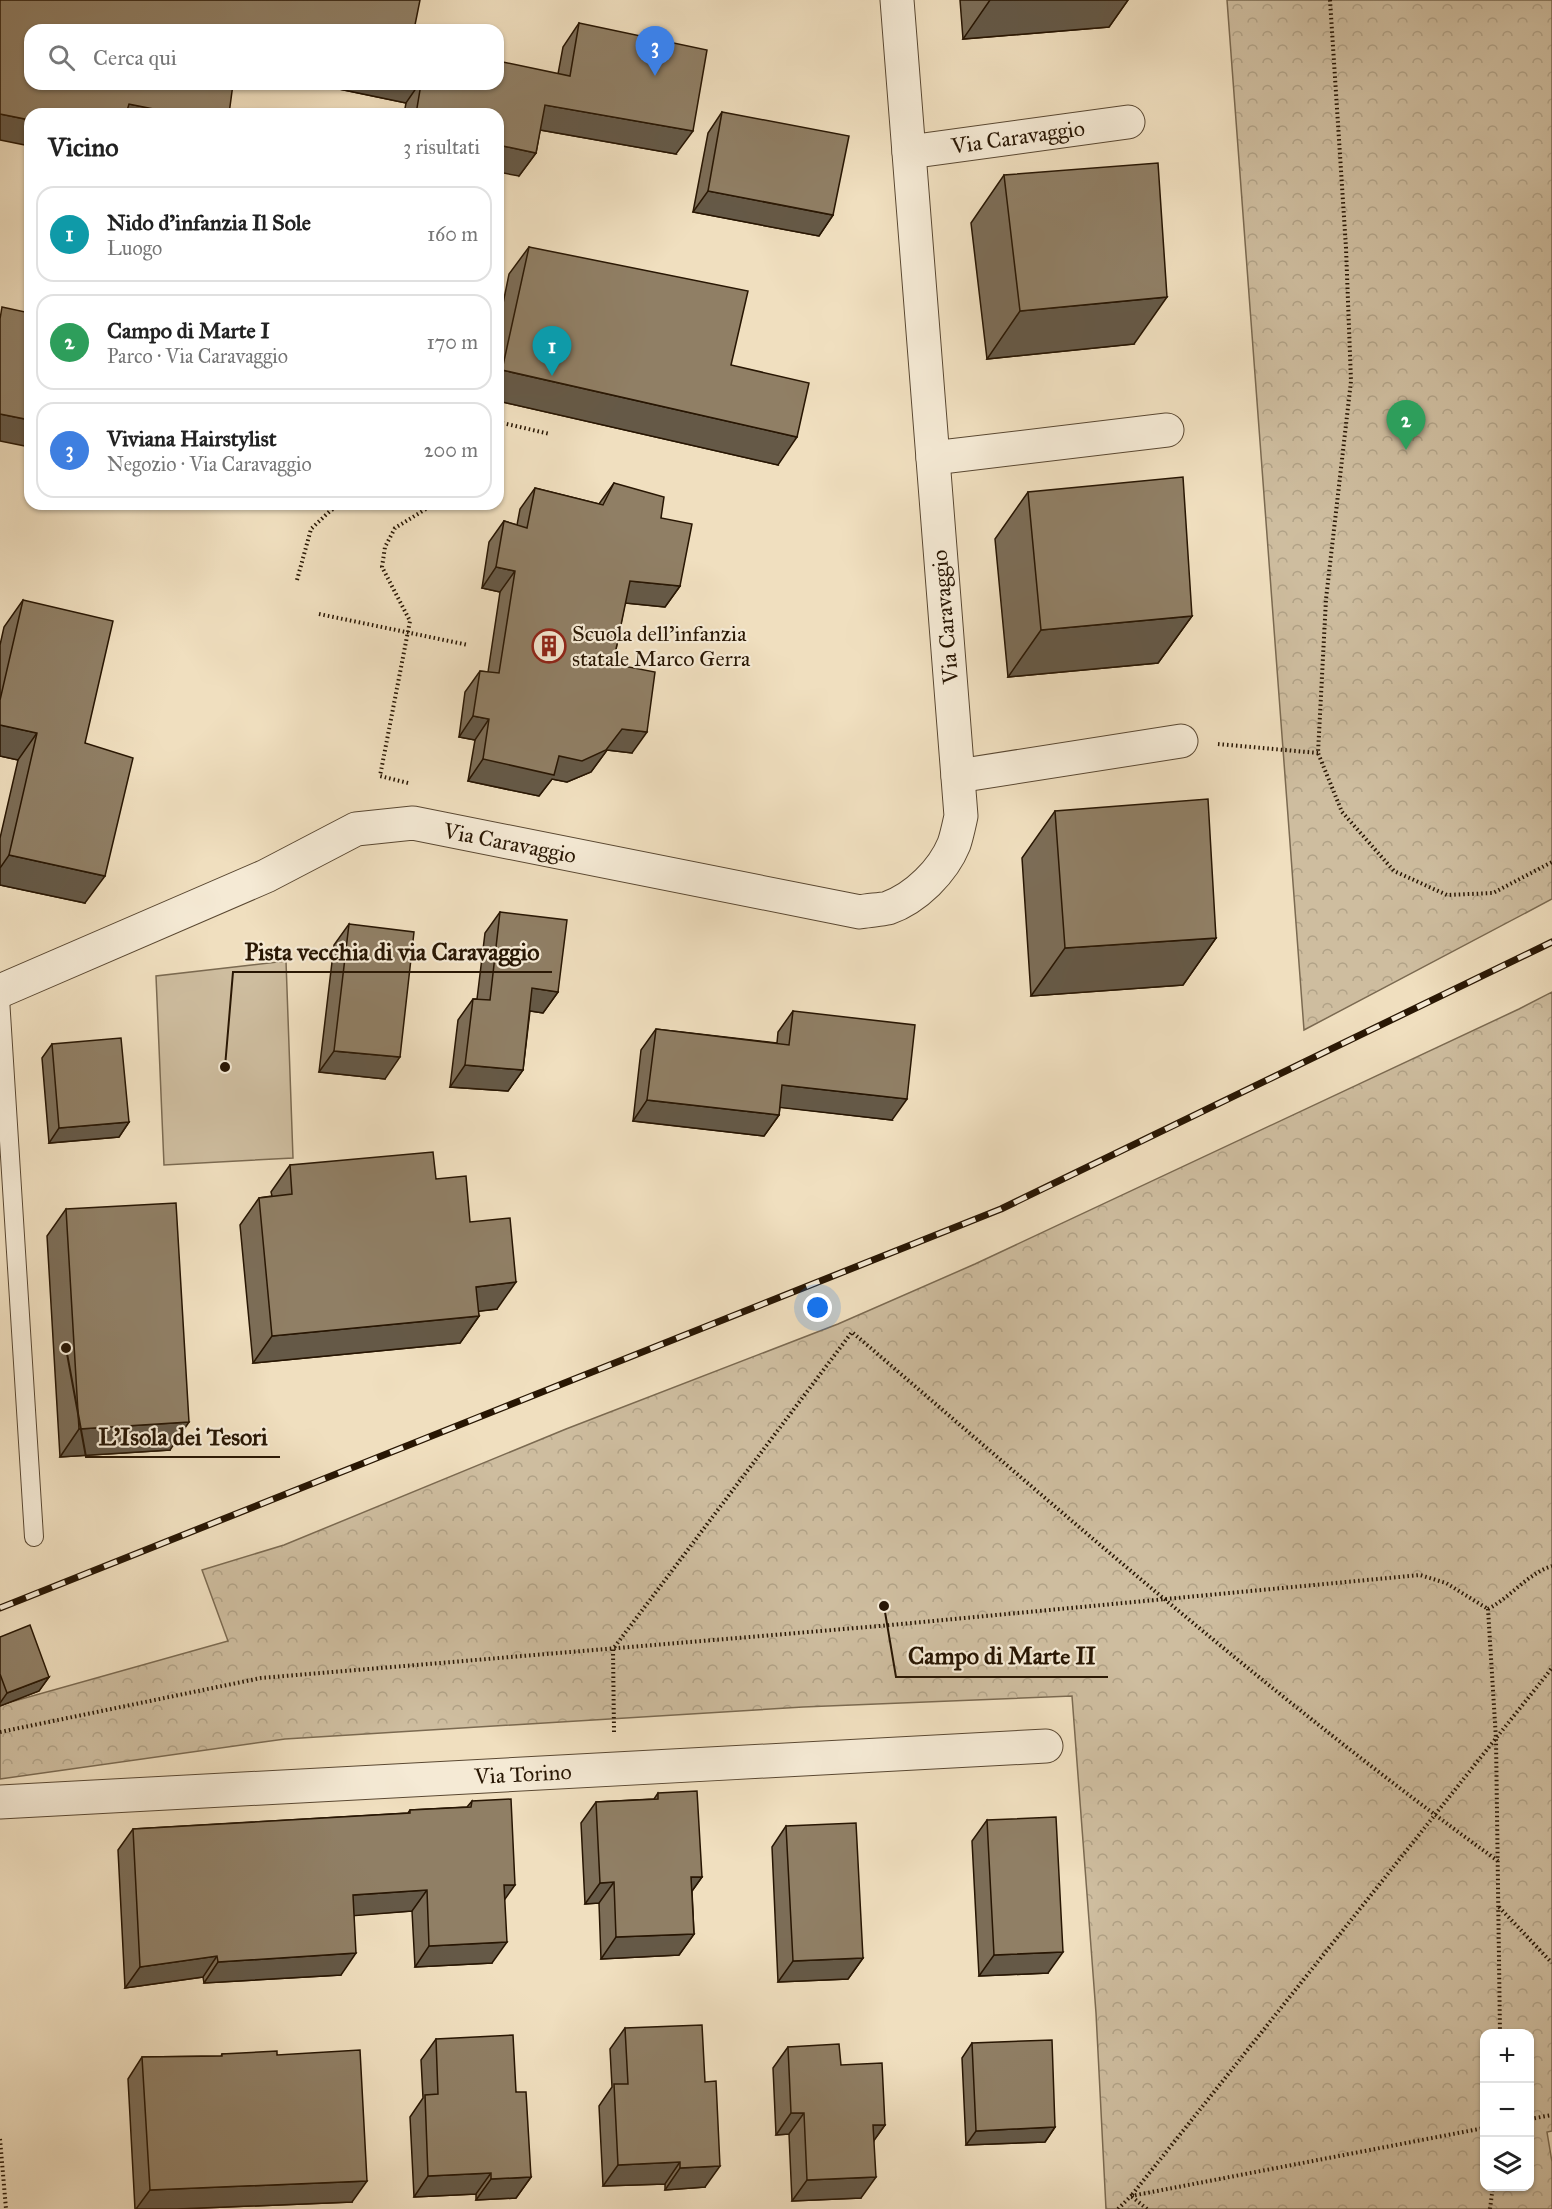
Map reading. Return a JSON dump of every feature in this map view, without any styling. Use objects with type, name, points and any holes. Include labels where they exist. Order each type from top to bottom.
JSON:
[{"type":"street","name":"Via Caravaggio","points":[[0,991],[267,876],[356,829],[413,823],[860,912],[887,908],[909,898],[945,861],[954,843],[961,816],[897,0]]},
{"type":"street","name":"Via Caravaggio","points":[[909,152],[1128,122]]},
{"type":"street","points":[[933,458],[1167,430]]},
{"type":"street","points":[[958,776],[1182,741]]},
{"type":"street","name":"Via Torino","points":[[0,1802],[1046,1746]]},
{"type":"lane","points":[[0,998],[34,1537]]},
{"type":"path","points":[[1330,0],[1346,248],[1351,381],[1326,599],[1318,753],[1342,812],[1394,871],[1447,895],[1493,893],[1552,862]]},
{"type":"path","points":[[504,423],[550,434]]},
{"type":"path","points":[[297,580],[311,529],[332,510]]},
{"type":"path","points":[[411,784],[380,776],[410,621],[382,567],[385,547],[395,528],[424,510]]},
{"type":"path","points":[[319,614],[468,645]]},
{"type":"path","points":[[1182,741],[1318,753]]},
{"type":"path","points":[[614,1769],[614,1649],[852,1332],[1161,1598],[1435,1816],[1498,1861]]},
{"type":"path","points":[[1488,1609],[1502,1602],[1525,1581],[1552,1566]]},
{"type":"path","points":[[0,1732],[261,1678],[892,1625],[1420,1575],[1446,1583],[1488,1609]]},
{"type":"path","points":[[1488,1609],[1496,1739],[1500,2029]]},
{"type":"path","points":[[1118,2209],[1131,2196],[1552,1668]]},
{"type":"path","points":[[1498,1906],[1552,1963]]},
{"type":"path","points":[[1534,2118],[1552,2115]]},
{"type":"path","points":[[1131,2196],[1480,2129]]},
{"type":"path","points":[[0,2139],[6,2209]]},
{"type":"path","points":[[1490,2209],[1493,2191]]},
{"type":"path","points":[[1131,2196],[1147,2209]]},
{"type":"green space","points":[[1227,0],[1552,0],[1552,899],[1304,1030]]},
{"type":"green space","points":[[286,961],[293,1158],[164,1165],[156,976]]},
{"type":"green space","points":[[1552,992],[1552,2131],[1547,2132],[1552,2162],[1552,2209],[1106,2209],[1096,2013],[1072,1696],[803,1707],[285,1739],[0,1779],[0,1705],[228,1641],[202,1570],[284,1545],[566,1429],[838,1324],[975,1264]]},
{"type":"building","points":[[0,0],[420,0],[415,24],[24,24],[24,90],[232,90],[230,108],[149,108],[129,104],[128,108],[24,108],[24,119],[0,114]]},
{"type":"building","points":[[579,23],[707,50],[693,131],[545,105],[536,153],[504,146],[504,108],[417,108],[420,90],[504,90],[504,62],[570,76]]},
{"type":"building","points":[[722,112],[849,136],[833,215],[708,191]]},
{"type":"building","points":[[1158,163],[1167,297],[1020,311],[1004,175]]},
{"type":"building","points":[[529,247],[748,291],[731,365],[809,383],[797,437],[504,370],[504,361]]},
{"type":"building","points":[[2,307],[24,312],[24,419],[0,414]]},
{"type":"building","points":[[1183,477],[1192,616],[1041,630],[1028,492]]},
{"type":"building","name":"Scuola dell'infanzia statale Marco Gerra","points":[[614,483],[664,497],[661,518],[692,524],[680,586],[630,581],[613,664],[655,672],[647,732],[622,729],[606,750],[582,761],[559,756],[554,775],[483,759],[489,719],[473,716],[480,671],[499,673],[515,571],[496,567],[504,521],[527,528],[535,488],[603,505]]},
{"type":"building","points":[[23,600],[113,621],[85,743],[133,758],[105,876],[9,855],[37,733],[0,725],[0,700]]},
{"type":"building","points":[[1208,799],[1216,938],[1065,948],[1055,811]]},
{"type":"building","points":[[500,912],[567,920],[558,992],[532,988],[523,1070],[465,1065],[473,999],[490,1000]]},
{"type":"building","points":[[349,924],[414,932],[400,1057],[334,1051]]},
{"type":"building","points":[[793,1011],[915,1025],[907,1099],[782,1085],[779,1115],[647,1100],[656,1029],[789,1045]]},
{"type":"building","points":[[121,1038],[129,1122],[59,1128],[52,1044]]},
{"type":"building","points":[[433,1152],[436,1179],[466,1176],[470,1222],[510,1218],[516,1282],[476,1287],[479,1316],[272,1336],[259,1198],[292,1194],[290,1165]]},
{"type":"building","points":[[176,1203],[189,1422],[79,1429],[66,1209]]},
{"type":"building","points":[[30,1625],[49,1677],[7,1693],[0,1674],[0,1637]]},
{"type":"building","points":[[697,1791],[702,1877],[691,1877],[694,1934],[616,1937],[614,1882],[600,1883],[596,1802],[658,1799],[658,1793]]},
{"type":"building","points":[[511,1799],[515,1885],[504,1885],[507,1942],[429,1946],[427,1890],[353,1895],[356,1953],[218,1962],[217,1956],[140,1967],[133,1829],[410,1813],[410,1810],[471,1807],[472,1801]]},
{"type":"building","points":[[1056,1817],[1063,1952],[994,1955],[987,1820]]},
{"type":"building","points":[[856,1823],[863,1958],[793,1961],[786,1826]]},
{"type":"building","points":[[702,2025],[705,2082],[716,2081],[720,2166],[680,2168],[680,2162],[618,2165],[614,2084],[628,2084],[625,2028]]},
{"type":"building","points":[[513,2035],[516,2092],[526,2092],[531,2177],[491,2179],[491,2173],[428,2176],[425,2095],[438,2094],[436,2039]]},
{"type":"building","points":[[1052,2040],[1055,2127],[976,2131],[972,2043]]},
{"type":"building","points":[[839,2044],[841,2065],[882,2063],[885,2125],[873,2125],[876,2177],[807,2180],[804,2113],[791,2113],[788,2047]]},
{"type":"building","points":[[360,2050],[367,2181],[150,2190],[142,2057],[222,2056],[222,2054],[277,2051],[277,2055]]},
{"type":"railway","points":[[0,1608],[1001,1209],[1552,942]]},
{"type":"place","name":"Viviana Hairstylist","points":[[655,76]]},
{"type":"place","name":"Nido d'infanzia Il Sole","points":[[552,376]]},
{"type":"place","name":"Campo di Marte I","points":[[1406,450]]},
{"type":"place","name":"Scuola dell'infanzia statale Marco Gerra","points":[[549,646]]},
{"type":"place","name":"Pista vecchia di via Caravaggio","points":[[225,1067]]},
{"type":"place","name":"L'Isola dei Tesori","points":[[66,1348]]},
{"type":"place","name":"Campo di Marte II","points":[[884,1606]]}]
